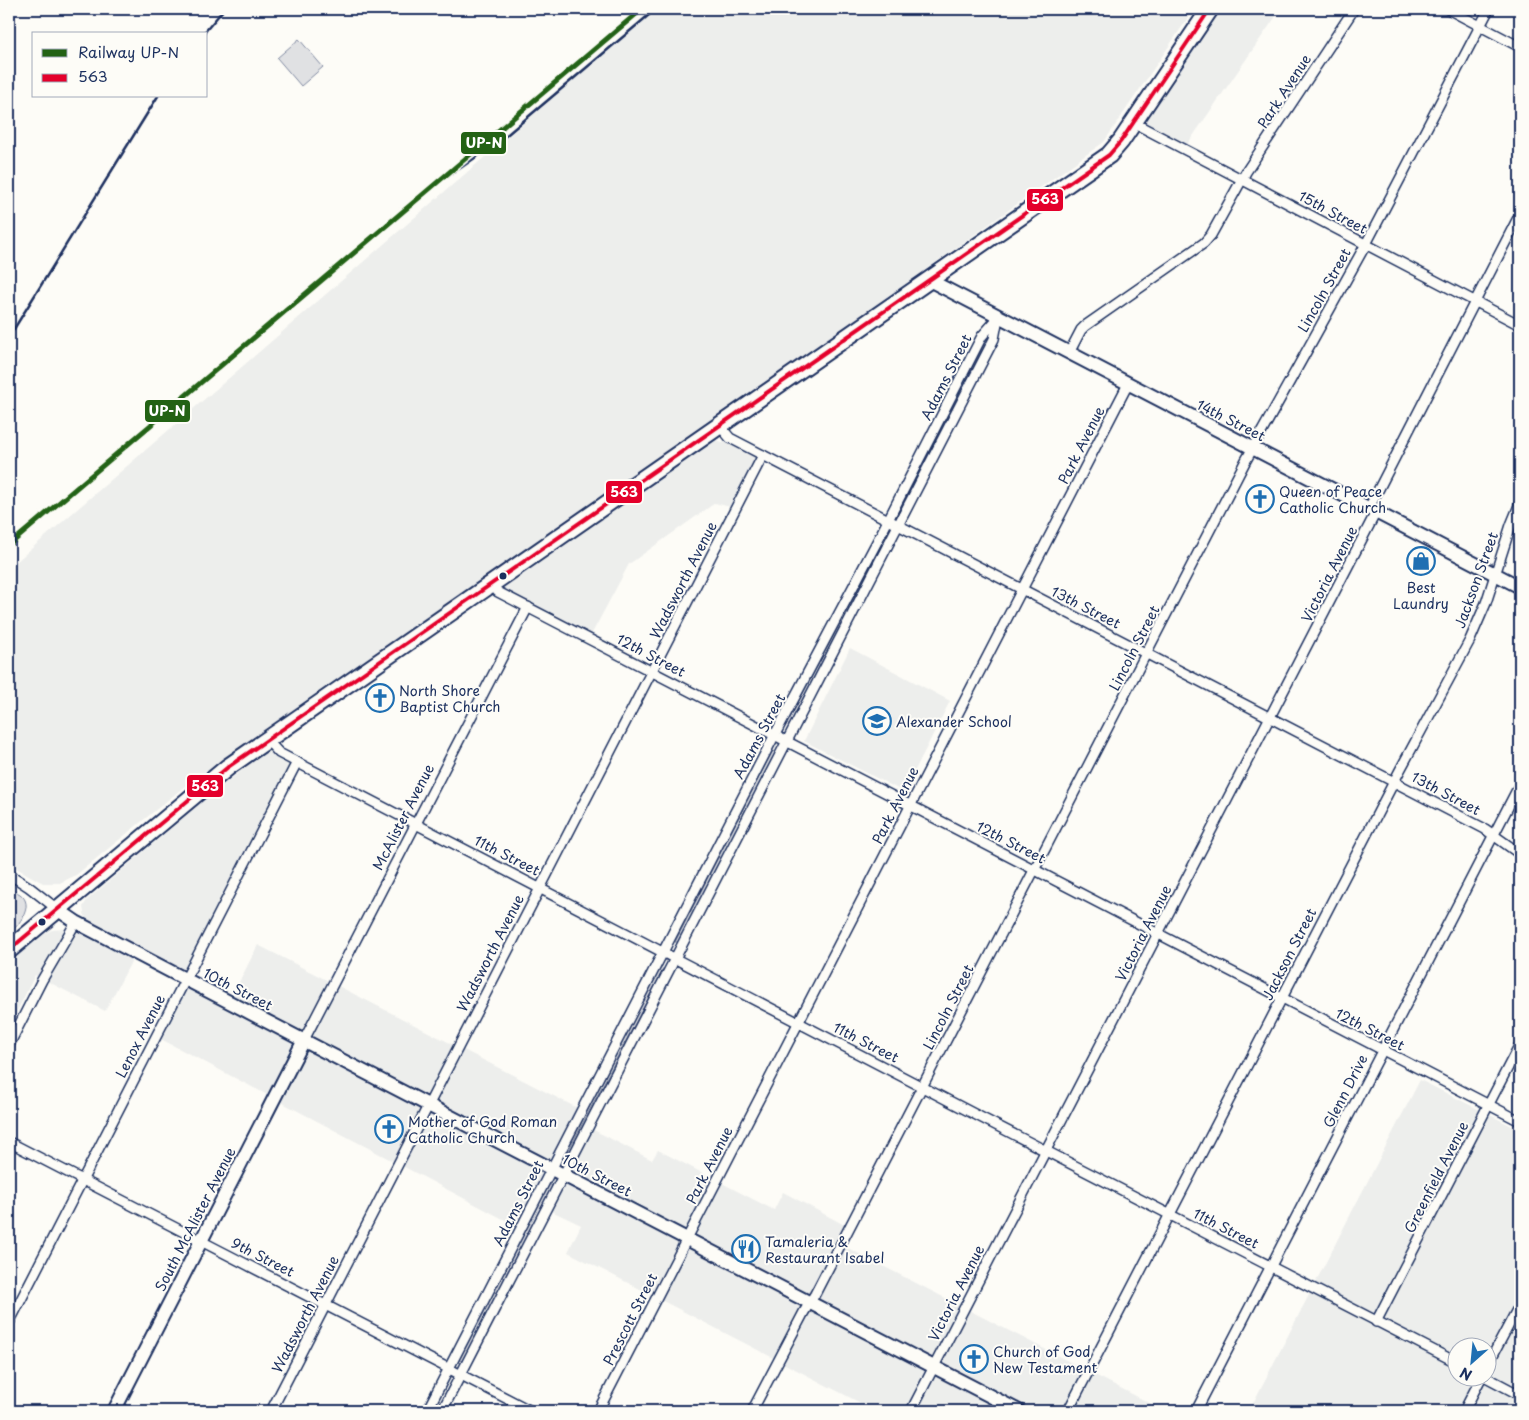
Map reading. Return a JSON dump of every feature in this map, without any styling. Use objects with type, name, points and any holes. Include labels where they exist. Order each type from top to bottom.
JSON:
[{"type":"highway","points":[[9,950],[228,768],[1103,160],[1116,148],[1134,123],[1210,9]]},
{"type":"street","name":"Park Avenue","points":[[1069,353],[1085,326],[1121,299],[1204,243],[1211,235],[1242,180],[1354,9]]},
{"type":"street","points":[[1448,9],[1520,46]]},
{"type":"street","name":"Lincoln Street","points":[[752,1411],[810,1303],[1252,448],[1366,244],[1489,9]]},
{"type":"street","name":"15th Street","points":[[1134,123],[1520,325]]},
{"type":"street","name":"Victoria Avenue","points":[[911,1411],[1270,718],[1475,301],[1520,214]]},
{"type":"street","name":"14th Street","points":[[929,280],[1520,587]]},
{"type":"street","name":"Adams Street","points":[[427,1411],[774,735],[888,520],[982,336],[999,317]]},
{"type":"street","name":"Adams Street","points":[[442,1411],[994,339],[999,317]]},
{"type":"street","name":"Park Avenue","points":[[686,1239],[1128,384]]},
{"type":"street","name":"13th Street","points":[[720,426],[730,438],[1394,781],[1494,834],[1520,854]]},
{"type":"street","name":"Wadsworth Avenue","points":[[271,1411],[763,455]]},
{"type":"street","name":"Jackson Street","points":[[1068,1411],[1394,781],[1470,640],[1483,609],[1520,503]]},
{"type":"street","name":"12th Street","points":[[491,584],[498,592],[1520,1121]]},
{"type":"street","name":"McAlister Avenue","points":[[304,1040],[528,607]]},
{"type":"street","name":"11th Street","points":[[267,740],[279,753],[1446,1357]]},
{"type":"street","name":"Lenox Avenue","points":[[9,1324],[297,762]]},
{"type":"street","name":"Glenn Drive","points":[[1196,1411],[1520,784]]},
{"type":"street","points":[[9,874],[57,909]]},
{"type":"street","name":"10th Street","points":[[57,909],[76,922],[185,979],[1018,1411]]},
{"type":"street","points":[[9,1045],[42,980],[76,922]]},
{"type":"street","name":"South McAlister Avenue","points":[[114,1411],[304,1040]]},
{"type":"street","name":"Greenfield Avenue","points":[[1376,1322],[1520,1044]]},
{"type":"street","name":"9th Street","points":[[9,1142],[530,1411]]},
{"type":"street","name":"Prescott Street","points":[[598,1411],[686,1239]]},
{"type":"street","points":[[1496,1349],[1520,1304]]},
{"type":"street","points":[[1496,1382],[1520,1395]]},
{"type":"street","points":[[1464,1411],[1476,1388]]},
{"type":"shaded area","points":[[656,9],[1194,9],[1104,142],[890,295],[179,791],[76,875],[60,883],[43,883],[9,864],[9,568]]},
{"type":"shaded area","points":[[1220,9],[1281,9],[1186,146],[1142,124]]},
{"type":"shaded area","points":[[299,39],[323,67],[301,86],[277,58]]},
{"type":"shaded area","points":[[988,335],[991,336],[902,509],[900,509],[899,507]]},
{"type":"shaded area","points":[[715,440],[734,445],[762,460],[734,508],[715,503],[629,564],[589,639],[495,591]]},
{"type":"shaded area","points":[[884,535],[887,537],[790,725],[788,725],[787,724]]},
{"type":"shaded area","name":"Alexander School","points":[[850,648],[950,701],[904,792],[804,741]]},
{"type":"shaded area","points":[[269,749],[301,765],[190,973],[86,918],[83,907],[87,900],[203,801]]},
{"type":"shaded area","points":[[774,751],[775,754],[678,942],[675,942],[772,752]]},
{"type":"shaded area","points":[[9,888],[20,894],[26,904],[26,909],[17,926],[9,934]]},
{"type":"shaded area","points":[[64,929],[79,933],[132,960],[105,1011],[35,975],[9,1027],[9,962],[46,933],[52,930]]},
{"type":"shaded area","points":[[258,945],[587,1113],[582,1124],[652,1160],[658,1150],[774,1210],[783,1192],[850,1228],[842,1245],[1165,1411],[1034,1411],[232,996]]},
{"type":"shaded area","points":[[661,967],[663,970],[564,1159],[562,1156]]},
{"type":"shaded area","points":[[183,987],[1003,1411],[876,1411],[568,1252],[581,1225],[539,1205],[526,1231],[157,1037]]},
{"type":"shaded area","points":[[1420,1080],[1520,1130],[1520,1411],[1249,1411]]},
{"type":"shaded area","points":[[548,1184],[552,1187],[465,1358],[463,1361],[459,1360]]},
{"type":"railway","points":[[205,32],[224,9]]},
{"type":"railway","points":[[419,197],[502,139],[656,9]]},
{"type":"railway","points":[[9,337],[157,98]]},
{"type":"rail line","name":"UP-N","points":[[9,545],[642,9]]},
{"type":"transit line","name":"563","points":[[9,950],[228,767],[1109,155],[1121,141],[1210,9]]},
{"type":"place","name":"Queen of Peace Catholic Church","points":[[1260,499]]},
{"type":"place","name":"Best Laundry","points":[[1421,561]]},
{"type":"place","name":"North Shore Baptist Church","points":[[380,698]]},
{"type":"place","name":"Alexander School","points":[[877,721]]},
{"type":"place","name":"Mother of God Roman Catholic Church","points":[[389,1129]]},
{"type":"place","name":"Tamaleria & Restaurant Isabel","points":[[746,1249]]},
{"type":"place","name":"Church of God New Testament","points":[[974,1359]]}]
